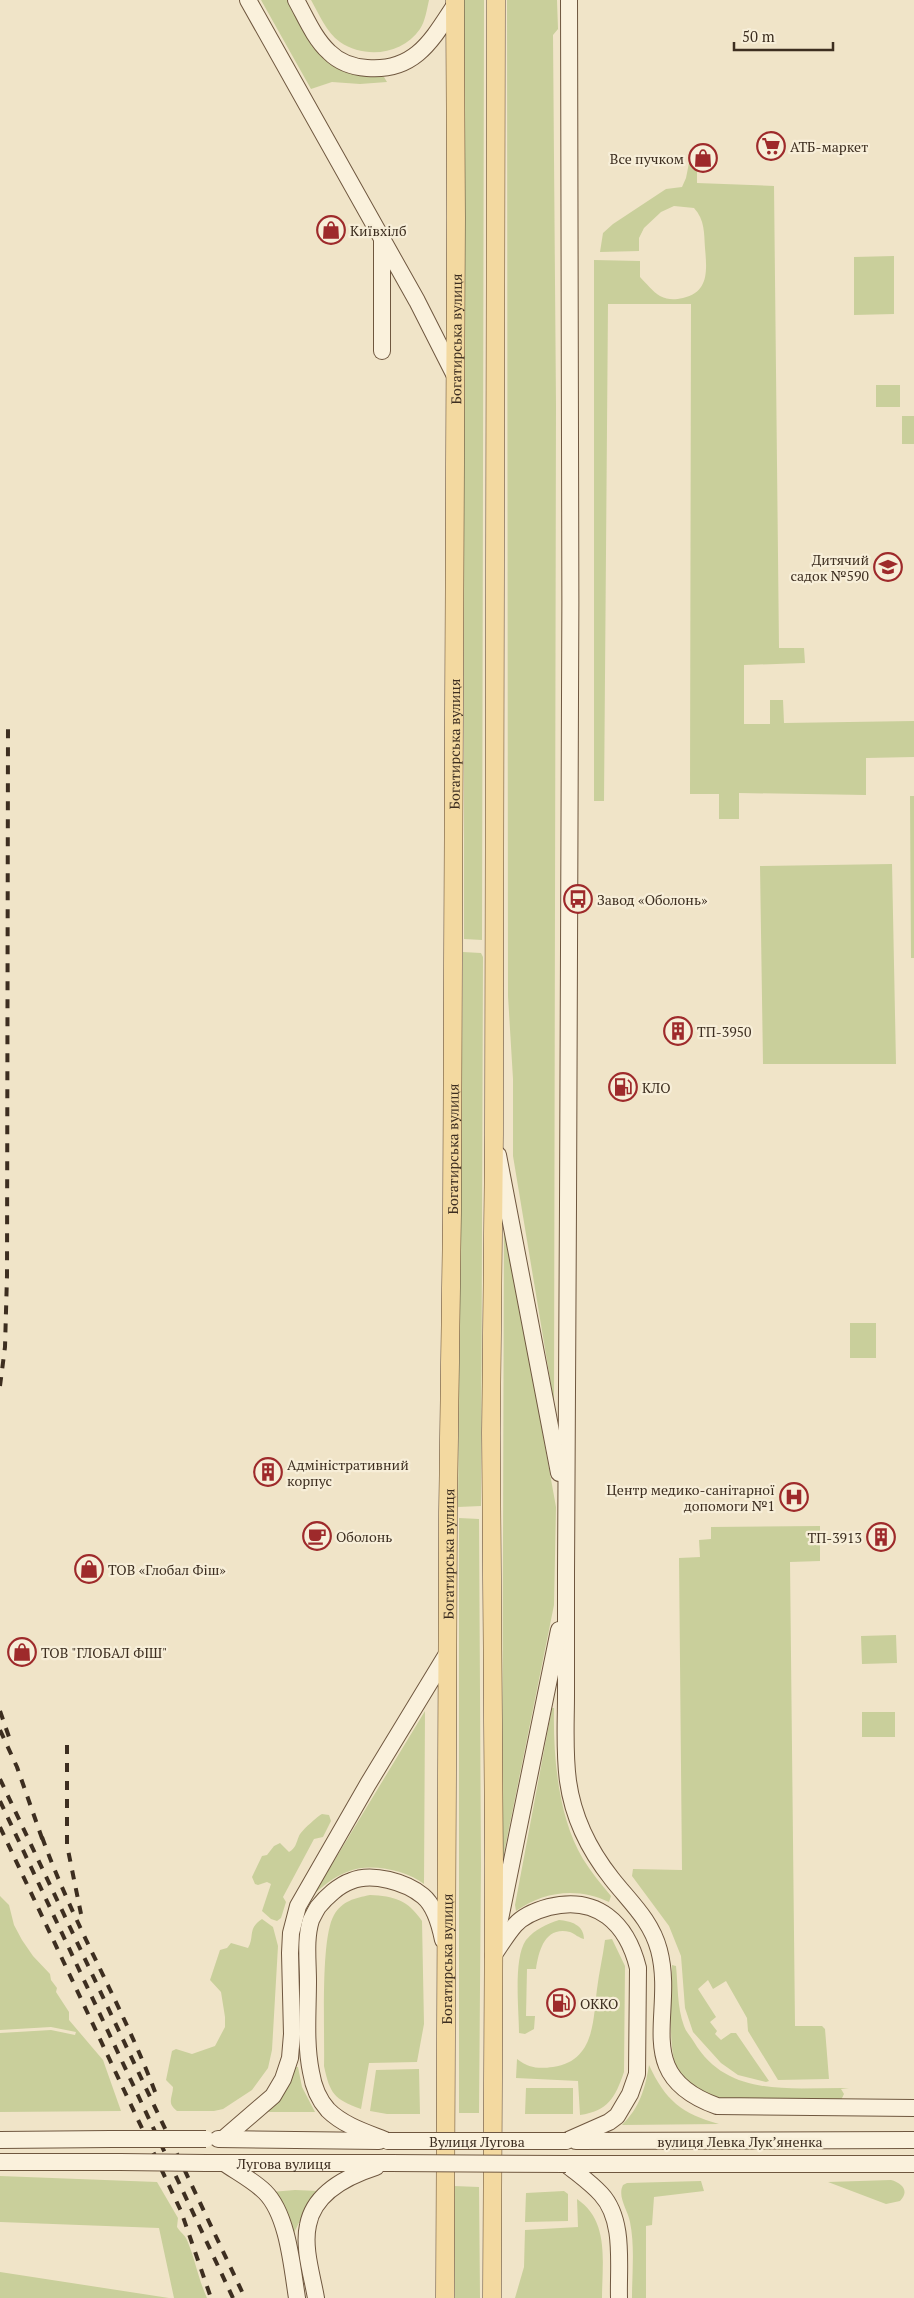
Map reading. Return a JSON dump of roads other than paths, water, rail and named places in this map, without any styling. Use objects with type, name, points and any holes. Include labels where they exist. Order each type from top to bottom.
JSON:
[{"type":"main road","points":[[248,0],[417,301],[455,376]]},
{"type":"main road","points":[[296,0],[319,42],[330,54],[347,64],[386,69],[404,63],[422,51],[454,2]]},
{"type":"main road","points":[[492,2298],[494,1863],[491,1406],[494,1134],[496,0]]},
{"type":"main road","points":[[569,0],[570,816],[566,1512],[566,1747],[568,1780],[581,1829],[595,1855],[614,1882],[641,1912],[652,1930],[662,1966],[663,2054],[674,2081],[698,2099],[718,2106],[850,2109],[914,2108]]},
{"type":"main road","name":"Богатирська вулиця","points":[[445,2298],[447,1654],[452,1212],[455,376],[454,2]]},
{"type":"main road","points":[[382,239],[382,351]]},
{"type":"main road","points":[[494,1134],[566,1512]]},
{"type":"main road","points":[[493,1956],[566,1595]]},
{"type":"main road","points":[[223,2139],[273,2096],[283,2079],[290,2058],[292,2034],[291,1933],[298,1906],[368,1784],[447,1654]]},
{"type":"main road","points":[[388,2141],[345,2122],[328,2109],[318,2096],[311,2073],[308,2049],[308,1938],[311,1920],[319,1906],[337,1889],[351,1880],[366,1878],[387,1880],[407,1886],[424,1897],[438,1919],[446,1951]]},
{"type":"main road","points":[[493,1956],[516,1923],[539,1910],[576,1903],[588,1905],[610,1917],[624,1933],[634,1951],[638,1968],[637,2074],[630,2094],[616,2116],[591,2132],[566,2142]]},
{"type":"main road","name":"Лугова вулиця","points":[[0,2140],[111,2138],[388,2141]]},
{"type":"main road","name":"вулиця Левка Лукʼяненка","points":[[566,2142],[914,2140]]},
{"type":"main road","name":"Вулиця Лугова","points":[[388,2141],[566,2142]]},
{"type":"main road","name":"Лугова вулиця","points":[[0,2162],[566,2164]]},
{"type":"main road","points":[[224,2163],[266,2192],[276,2209],[287,2241],[298,2298]]},
{"type":"main road","points":[[316,2298],[308,2252],[308,2224],[316,2205],[330,2189],[351,2177],[360,2172],[390,2163]]},
{"type":"main road","points":[[566,2164],[602,2195],[614,2213],[618,2233],[619,2298]]},
{"type":"main road","name":"вулиця Левка Лукʼяненка","points":[[566,2164],[914,2164]]},
{"type":"railway","points":[[0,1386],[5,1347],[7,1276],[8,727]]},
{"type":"railway","points":[[0,1711],[9,1737]]},
{"type":"railway","points":[[0,1730],[17,1767],[44,1844]]},
{"type":"railway","points":[[67,1745],[67,1845],[81,1914]]},
{"type":"railway","points":[[0,1779],[245,2298]]},
{"type":"railway","points":[[0,1801],[233,2298]]},
{"type":"railway","points":[[0,1827],[181,2211],[211,2298]]},
{"type":"railway","points":[[42,1837],[69,1903],[130,2031],[157,2097]]},
{"type":"place","name":"АТБ-маркет","points":[[771,146]]},
{"type":"place","name":"Все пучком","points":[[703,158]]},
{"type":"place","name":"Київхілб","points":[[331,230]]},
{"type":"place","name":"Дитячий садок №590","points":[[888,567]]},
{"type":"place","name":"Завод «Оболонь»","points":[[578,899]]},
{"type":"place","name":"ТП-3950","points":[[678,1031]]},
{"type":"place","name":"КЛО","points":[[623,1087]]},
{"type":"place","name":"Адміністративний корпус","points":[[268,1472]]},
{"type":"place","name":"Центр медико-санітарної допомоги №1","points":[[794,1497]]},
{"type":"place","name":"Оболонь","points":[[317,1536]]},
{"type":"place","name":"ТП-3913","points":[[881,1537]]},
{"type":"place","name":"ТОВ «Глобал Фіш»","points":[[89,1569]]},
{"type":"place","name":"ТОВ \"ГЛОБАЛ ФІШ\"","points":[[22,1652]]},
{"type":"place","name":"ОККО","points":[[561,2003]]}]
